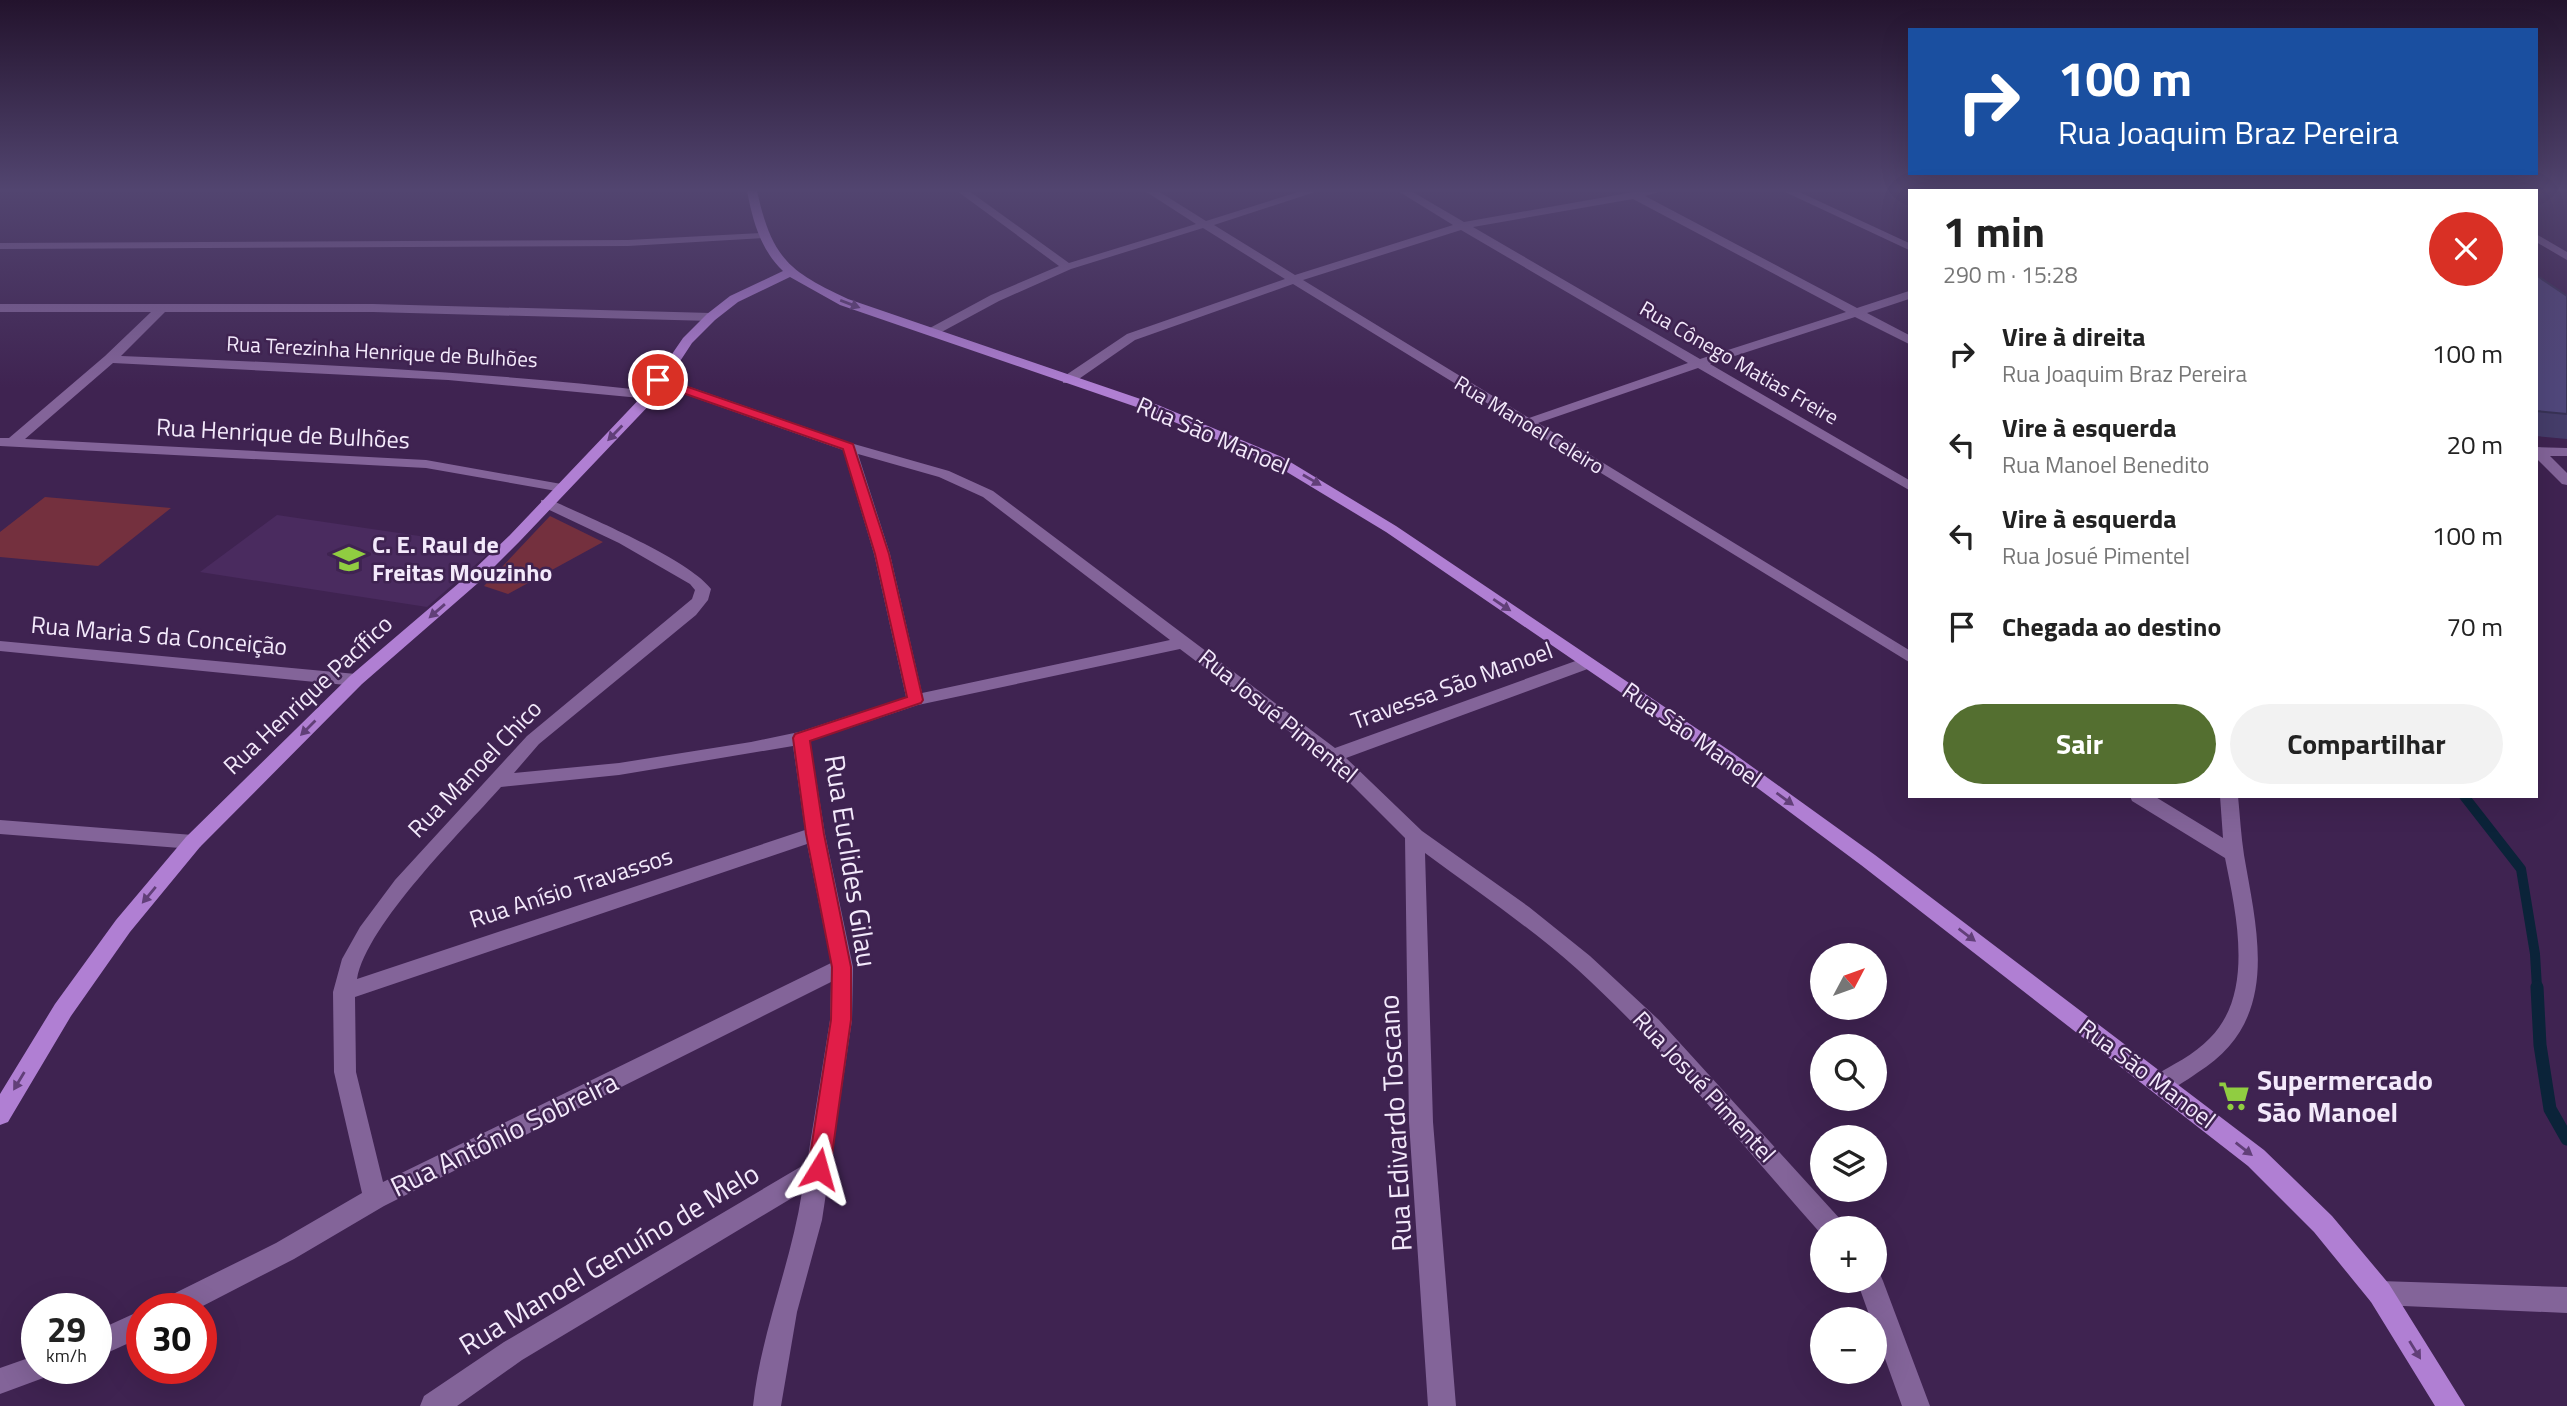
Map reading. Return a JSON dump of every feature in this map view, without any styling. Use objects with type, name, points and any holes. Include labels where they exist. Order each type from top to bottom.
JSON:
[{"type":"main road","points":[[777,257],[789,273]]},
{"type":"main road","name":"Rua Henrique Pacífico","points":[[1,1110],[85,979],[123,926],[193,842],[356,680],[472,580],[654,388],[711,317],[734,299],[789,273]]},
{"type":"main road","name":"Rua São Manoel","points":[[789,273],[844,302],[1153,408],[1277,460],[1391,529],[1727,757],[1868,860],[2256,1158],[2323,1224],[2380,1293],[2451,1406]]},
{"type":"street","points":[[1052,257],[1066,267]]},
{"type":"street","points":[[932,332],[995,298],[1066,267],[1099,257]]},
{"type":"street","name":"Rua Manoel Celeiro","points":[[1254,257],[1908,656]]},
{"type":"street","points":[[1068,380],[1131,337],[1365,257]]},
{"type":"street","name":"Rua Cônego Matias Freire","points":[[1515,257],[1908,485]]},
{"type":"street","points":[[1750,257],[1908,339]]},
{"type":"street","points":[[1527,423],[1908,295]]},
{"type":"street","points":[[6,443],[110,359],[162,308]]},
{"type":"street","points":[[0,309],[373,308],[711,317]]},
{"type":"street","name":"Rua Terezinha Henrique de Bulhões","points":[[110,359],[457,375],[654,388]]},
{"type":"street","name":"Rua Josué Pimentel","points":[[654,388],[944,474],[988,494],[1334,756],[1415,836],[1522,913],[1612,989],[1651,1026],[1821,1216]]},
{"type":"street","name":"Rua Henrique de Bulhões","points":[[6,443],[426,464],[562,488]]},
{"type":"street","points":[[849,447],[882,554],[915,700]]},
{"type":"street","points":[[2538,451],[2567,452]]},
{"type":"street","points":[[2538,452],[2567,481]]},
{"type":"street","name":"Rua Manoel Chico","points":[[375,1198],[345,1072],[344,992],[349,965],[367,933],[402,885],[533,740],[690,611],[700,600],[703,589],[696,581],[624,540],[546,503]]},
{"type":"street","points":[[496,781],[619,769],[801,738],[915,700],[1186,642]]},
{"type":"street","name":"Rua Maria S da Conceição","points":[[0,646],[356,680]]},
{"type":"street","name":"Travessa São Manoel","points":[[1334,756],[1587,663]]},
{"type":"street","name":"Rua Euclides Gilau","points":[[767,1406],[782,1324],[810,1220],[841,1020],[842,967],[815,834],[801,738]]},
{"type":"street","points":[[2142,798],[2234,855]]},
{"type":"street","points":[[2160,1084],[2197,1061],[2225,1038],[2242,1008],[2247,971],[2244,901],[2234,855],[2229,798]]},
{"type":"street","points":[[0,827],[193,842]]},
{"type":"street","name":"Rua Anísio Travassos","points":[[344,992],[815,834]]},
{"type":"street","name":"Rua Edivardo Toscano","points":[[1415,836],[1421,1122],[1442,1406]]},
{"type":"street","name":"Rua António Sobreira","points":[[202,1293],[285,1251],[375,1198],[842,967]]},
{"type":"street","name":"Rua Manoel Genuíno de Melo","points":[[434,1406],[513,1351],[819,1169]]},
{"type":"street","points":[[1874,1293],[1916,1406]]},
{"type":"street","points":[[2380,1293],[2567,1300]]},
{"type":"street","points":[[0,1381],[21,1374]]},
{"type":"shaded area","points":[[45,497],[171,508],[98,566],[0,557],[0,532]]},
{"type":"shaded area","name":"C. E. Raul de Freitas Mouzinho","points":[[277,515],[497,546],[427,607],[200,572]]},
{"type":"shaded area","points":[[550,516],[603,542],[508,594],[484,586]]},
{"type":"building","points":[[2538,276],[2567,296],[2567,414],[2538,411]]},
{"type":"waterway","points":[[2466,798],[2521,869],[2535,954],[2537,988]]},
{"type":"waterway","points":[[2537,987],[2540,1045],[2550,1109],[2567,1139]]},
{"type":"place","name":"C. E. Raul de Freitas Mouzinho","points":[[349,559]]},
{"type":"place","name":"Supermercado São Manoel","points":[[2234,1096]]},
{"type":"route","points":[[658,380],[849,447],[882,554],[915,700],[801,738],[815,834],[842,967],[841,1020],[819,1169]]}]
